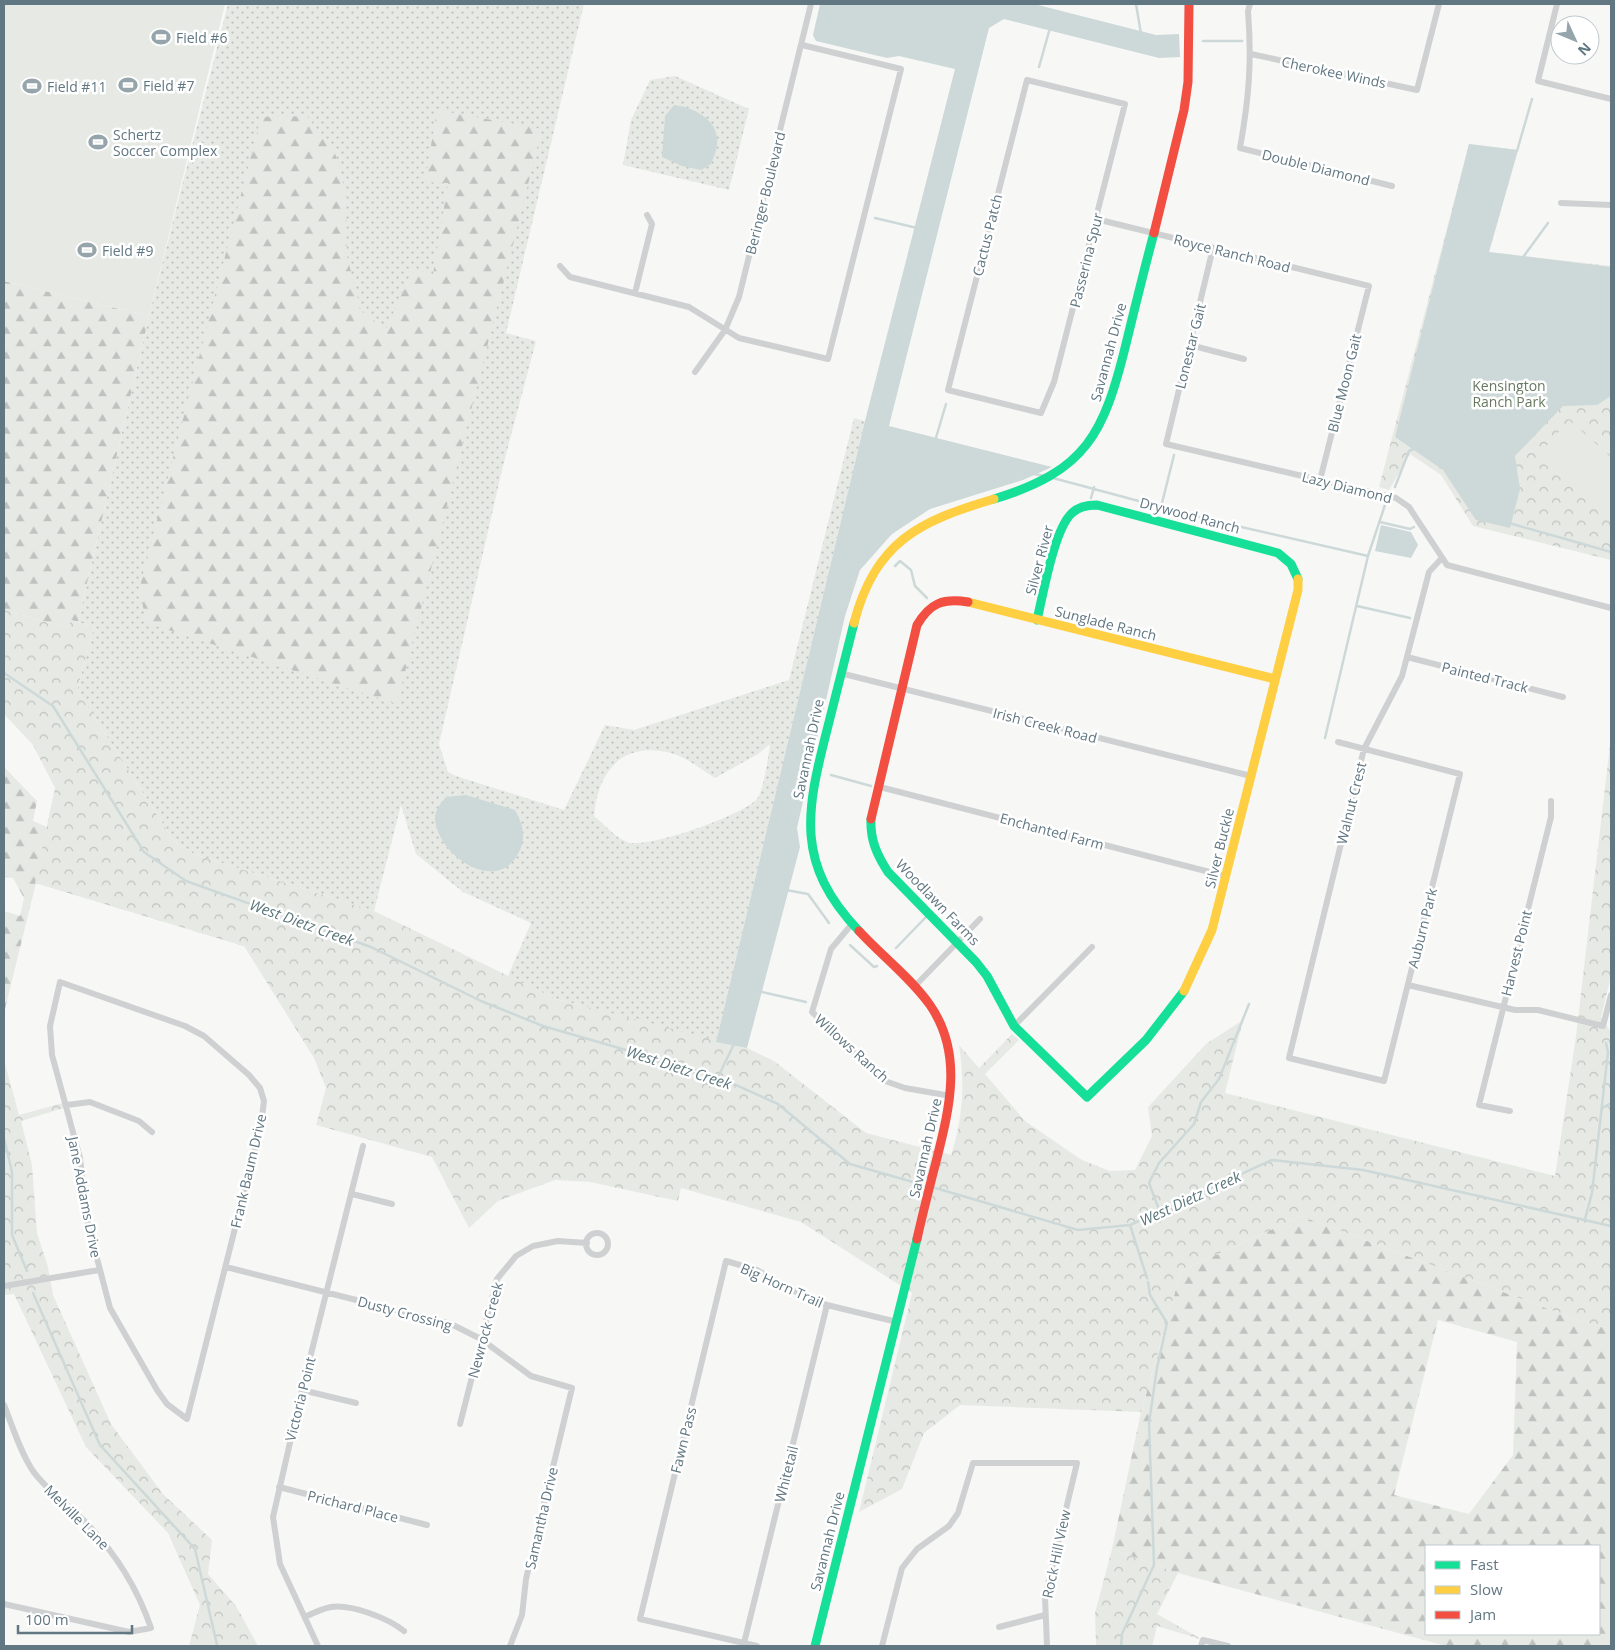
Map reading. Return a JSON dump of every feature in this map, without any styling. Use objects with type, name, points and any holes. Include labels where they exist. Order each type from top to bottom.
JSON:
[{"type":"street","name":"Beringer Boulevard","points":[[694,372],[725,330],[739,298],[811,4]]},
{"type":"street","name":"Savannah Drive","points":[[815,1646],[925,1211],[951,1096],[952,1079],[944,1034],[935,1013],[915,986],[851,926],[826,890],[811,849],[809,814],[813,784],[860,597],[873,572],[894,547],[912,531],[937,517],[1030,488],[1063,469],[1087,446],[1101,422],[1113,396],[1184,110],[1188,82],[1188,4]]},
{"type":"street","points":[[1250,4],[1248,10],[1252,54]]},
{"type":"street","name":"Cherokee Winds","points":[[1252,54],[1417,90],[1439,4]]},
{"type":"street","points":[[1558,4],[1538,81],[1611,100]]},
{"type":"street","points":[[560,266],[570,277],[690,307],[739,338],[828,359],[901,69],[802,45]]},
{"type":"street","name":"Double Diamond","points":[[1252,54],[1250,84],[1240,148],[1392,186]]},
{"type":"street","name":"Cactus Patch","points":[[1041,413],[948,390],[1026,80],[1125,104]]},
{"type":"street","name":"Passerina Spur","points":[[1041,413],[1054,382],[1125,104]]},
{"type":"street","points":[[1561,203],[1611,205]]},
{"type":"street","points":[[635,293],[652,224],[648,215]]},
{"type":"street","name":"Royce Ranch Road","points":[[1096,219],[1369,286]]},
{"type":"street","name":"Lonestar Gait","points":[[1166,444],[1213,248]]},
{"type":"street","name":"Blue Moon Gait","points":[[1320,480],[1369,286]]},
{"type":"street","points":[[1190,345],[1244,359]]},
{"type":"street","name":"Lazy Diamond","points":[[1166,444],[1396,498],[1409,507],[1441,559]]},
{"type":"street","name":"Drywood Ranch","points":[[1073,510],[1083,505],[1097,505],[1278,552],[1294,567]]},
{"type":"street","name":"Silver River","points":[[1037,620],[1060,530],[1065,518],[1073,510]]},
{"type":"street","points":[[1441,559],[1446,565],[1458,569],[1611,608]]},
{"type":"street","name":"Walnut Crest","points":[[1384,1081],[1289,1058],[1364,749],[1402,676],[1429,572],[1441,559]]},
{"type":"street","name":"Silver Buckle","points":[[1087,1097],[1148,1037],[1178,1001],[1201,958],[1212,930],[1298,590],[1298,577],[1294,567]]},
{"type":"street","name":"Sunglade Ranch","points":[[931,606],[941,600],[956,600],[1275,679]]},
{"type":"street","name":"Woodlawn Farms","points":[[931,606],[923,613],[917,625],[871,827],[879,859],[897,884],[958,942],[987,976],[1014,1026],[1087,1097]]},
{"type":"street","name":"Painted Track","points":[[1407,657],[1563,697]]},
{"type":"street","name":"Irish Creek Road","points":[[840,673],[1251,776]]},
{"type":"street","points":[[1338,742],[1364,749]]},
{"type":"street","name":"Auburn Park","points":[[1364,749],[1460,774],[1384,1081]]},
{"type":"street","name":"Enchanted Farm","points":[[880,787],[1226,876]]},
{"type":"street","name":"Harvest Point","points":[[1510,1111],[1479,1105],[1551,817],[1551,801]]},
{"type":"street","points":[[915,986],[980,919]]},
{"type":"street","name":"Willows Ranch","points":[[851,926],[831,949],[812,1012],[885,1081],[914,1090],[951,1096]]},
{"type":"street","points":[[1014,1026],[1092,947]]},
{"type":"street","name":"Jane Addams Drive","points":[[60,982],[50,1026],[51,1044],[80,1158],[84,1202],[99,1270],[114,1319],[167,1404],[187,1419]]},
{"type":"street","name":"Frank Baum Drive","points":[[60,982],[197,1031],[249,1075],[260,1088],[264,1102],[261,1125],[187,1419]]},
{"type":"street","points":[[1408,985],[1502,1007],[1538,1010],[1603,1026],[1611,995]]},
{"type":"street","points":[[67,1105],[90,1102],[139,1121],[152,1132]]},
{"type":"street","name":"Victoria Point","points":[[318,1646],[280,1564],[274,1536],[273,1517],[302,1390],[363,1146]]},
{"type":"street","points":[[352,1194],[392,1204]]},
{"type":"street","name":"Newrock Creek","points":[[460,1424],[480,1339],[497,1279],[516,1256],[540,1243],[587,1243]]},
{"type":"street","name":"Big Horn Trail","points":[[726,1261],[757,1270],[794,1291],[827,1305],[897,1322]]},
{"type":"street","name":"Fawn Pass","points":[[726,1261],[640,1619],[744,1643]]},
{"type":"street","name":"Dusty Crossing","points":[[226,1267],[450,1324],[480,1339],[532,1376],[572,1388]]},
{"type":"street","points":[[4,1286],[99,1270]]},
{"type":"street","name":"Whitetail","points":[[744,1643],[827,1305]]},
{"type":"street","name":"Samantha Drive","points":[[510,1646],[522,1615],[526,1580],[572,1388]]},
{"type":"street","points":[[302,1390],[356,1403]]},
{"type":"street","name":"Melville Lane","points":[[4,1405],[34,1472],[44,1484],[77,1514],[122,1565],[145,1610],[151,1628],[129,1632],[4,1604]]},
{"type":"street","name":"Rock Hill View","points":[[882,1646],[902,1568],[917,1549],[948,1526],[958,1513],[973,1463],[1077,1463],[1045,1597],[1047,1646]]},
{"type":"street","name":"Prichard Place","points":[[279,1488],[427,1525]]},
{"type":"street","points":[[305,1617],[329,1608],[341,1607],[385,1619],[404,1632]]},
{"type":"street","points":[[999,1627],[1045,1615]]},
{"type":"street","points":[[744,1643],[758,1646]]},
{"type":"street","points":[[1202,1643],[1228,1646]]},
{"type":"green space","name":"Schertz Soccer Complex","points":[[4,4],[225,4],[149,316],[4,281]]},
{"type":"green space","points":[[228,4],[584,4],[506,333],[536,341],[503,466],[439,744],[448,772],[564,810],[605,725],[634,730],[789,680],[854,418],[865,421],[716,1042],[556,999],[508,976],[531,923],[463,892],[416,854],[401,805],[374,911],[194,854],[174,841],[77,690],[94,627],[78,622],[149,316]],"holes":[[[770,744],[763,781],[757,799],[748,806],[715,822],[673,836],[637,843],[623,840],[594,816],[596,800],[607,773],[626,756],[639,751],[654,750],[671,753],[715,778],[758,754]]]},
{"type":"green space","points":[[675,76],[749,109],[729,190],[623,165],[631,120],[650,80]]},
{"type":"green space","points":[[437,110],[542,129],[397,704],[147,623],[139,590],[261,117],[307,116],[335,153],[346,194],[347,256],[361,311],[386,329],[413,268],[433,275],[448,183],[425,182]]},
{"type":"green space","name":"Kensington Ranch Park","points":[[1469,144],[1518,150],[1489,252],[1611,266],[1611,560],[1473,526],[1441,475],[1410,454],[1389,490],[1379,487]]},
{"type":"green space","points":[[4,281],[149,316],[78,622],[71,620],[68,628],[4,610]]},
{"type":"green space","points":[[1569,420],[1611,457],[1611,522],[1537,457]]},
{"type":"green space","points":[[4,610],[68,628],[71,620],[94,627],[77,690],[174,841],[194,854],[374,911],[556,999],[747,1048],[774,1061],[866,1133],[951,1155],[958,1128],[962,1100],[959,1045],[979,1068],[1012,1034],[1019,1040],[985,1074],[1025,1121],[1082,1160],[1110,1171],[1135,1170],[1152,1136],[1148,1107],[1206,1044],[1243,1020],[1225,1093],[1555,1176],[1576,1036],[1611,736],[1611,976],[1601,1017],[1611,1032],[1611,1329],[1578,1320],[1301,1216],[1181,1271],[1141,1412],[960,1405],[924,1433],[902,1489],[859,1512],[912,1293],[801,1222],[681,1188],[678,1201],[590,1182],[555,1180],[498,1201],[469,1228],[432,1157],[316,1125],[326,1088],[314,1058],[244,946],[35,883],[55,788],[33,745],[4,714]]},
{"type":"green space","points":[[4,767],[37,801],[33,821],[47,827],[55,788],[244,946],[36,883],[4,1013],[4,911],[20,916],[24,898],[13,878],[4,877]]},
{"type":"green space","points":[[4,1060],[19,1115],[63,1103],[64,1108],[21,1121],[32,1165],[37,1233],[48,1267],[53,1295],[111,1424],[163,1494],[212,1540],[208,1574],[236,1606],[258,1646],[189,1646],[200,1605],[168,1533],[86,1447],[14,1294],[4,1295]]},
{"type":"green space","points":[[1301,1216],[1578,1320],[1611,1329],[1611,1646],[1446,1646],[1178,1573],[1112,1549],[1141,1412],[1181,1271]],"holes":[[[1438,1320],[1517,1342],[1513,1455],[1469,1514],[1394,1495]]]},
{"type":"green space","points":[[1112,1549],[1178,1573],[1157,1614],[1203,1640],[1157,1626],[1152,1646],[1096,1646],[1095,1613]]},
{"type":"shaded area","points":[[820,4],[1034,4],[1156,35],[1179,34],[1180,57],[1159,58],[1004,19],[989,28],[889,426],[1052,467],[1023,480],[930,509],[892,534],[860,570],[845,616],[797,828],[800,847],[747,1048],[716,1042],[865,421],[955,69],[899,56],[887,58],[816,41],[813,35]]},
{"type":"shaded area","points":[[674,105],[704,116],[714,128],[717,136],[716,152],[711,164],[701,170],[682,166],[662,157],[665,116]]},
{"type":"shaded area","name":"Kensington Ranch Park","points":[[1469,144],[1518,150],[1489,252],[1611,267],[1611,396],[1597,405],[1563,406],[1515,456],[1520,489],[1510,528],[1476,520],[1443,470],[1395,437]]},
{"type":"shaded area","points":[[1381,525],[1411,532],[1418,545],[1411,558],[1375,551]]},
{"type":"shaded area","points":[[466,795],[515,810],[522,826],[523,837],[518,854],[508,866],[495,871],[482,870],[468,865],[455,856],[445,844],[438,831],[435,817],[436,811],[446,797]]},
{"type":"waterway","points":[[1136,4],[1141,34]]},
{"type":"waterway","points":[[1039,67],[1050,28]]},
{"type":"waterway","points":[[1203,41],[1242,41]]},
{"type":"waterway","points":[[1517,151],[1532,99]]},
{"type":"waterway","points":[[875,218],[917,228]]},
{"type":"waterway","points":[[1521,260],[1548,223]]},
{"type":"waterway","points":[[935,441],[946,404]]},
{"type":"waterway","points":[[1395,487],[1409,451],[1414,449]]},
{"type":"waterway","points":[[1161,507],[1174,455]]},
{"type":"waterway","points":[[1034,474],[1045,476]]},
{"type":"waterway","points":[[1053,478],[1202,518],[1368,556],[1385,505]]},
{"type":"waterway","points":[[1091,498],[1094,487]]},
{"type":"waterway","points":[[1380,522],[1410,529],[1414,527]]},
{"type":"waterway","points":[[1509,523],[1611,552]]},
{"type":"waterway","points":[[1325,738],[1368,556]]},
{"type":"waterway","points":[[895,566],[900,561],[911,570],[915,586],[927,598]]},
{"type":"waterway","points":[[1357,606],[1410,618]]},
{"type":"waterway","name":"West Dietz Creek","points":[[4,673],[53,706],[144,852],[186,881],[371,947],[481,1001],[543,1026],[716,1076],[778,1104],[850,1164],[927,1186]]},
{"type":"waterway","points":[[831,775],[871,786]]},
{"type":"waterway","points":[[786,890],[808,894],[829,923]]},
{"type":"waterway","points":[[896,948],[926,917]]},
{"type":"waterway","points":[[850,945],[874,967],[877,966]]},
{"type":"waterway","points":[[758,991],[806,1002]]},
{"type":"waterway","points":[[1160,1212],[1149,1183],[1159,1163],[1194,1124],[1201,1102],[1219,1079],[1249,1004]]},
{"type":"waterway","points":[[1585,1219],[1592,1193],[1608,1052],[1606,1043]]},
{"type":"waterway","points":[[718,1077],[734,1044]]},
{"type":"waterway","points":[[1602,1108],[1611,1103]]},
{"type":"waterway","points":[[4,1138],[12,1172],[12,1235],[27,1271]]},
{"type":"waterway","name":"West Dietz Creek","points":[[932,1187],[1078,1230],[1130,1225],[1272,1160],[1363,1170],[1611,1226]]},
{"type":"waterway","points":[[1130,1225],[1147,1278]]},
{"type":"waterway","points":[[1121,1646],[1122,1634],[1154,1565],[1149,1423],[1157,1368],[1167,1323],[1150,1295],[1148,1282]]},
{"type":"waterway","points":[[33,1293],[100,1445],[195,1549],[217,1645]]},
{"type":"traffic: fast","points":[[994,499],[1025,488],[1051,475],[1071,461],[1087,444],[1099,425],[1118,375],[1154,233]]},
{"type":"traffic: fast","points":[[1037,620],[1050,563],[1060,533],[1072,513],[1081,507],[1087,506],[1097,505],[1278,553],[1291,564],[1298,579]]},
{"type":"traffic: fast","points":[[854,623],[814,787],[811,836],[815,860],[824,883],[838,906],[859,931]]},
{"type":"traffic: fast","points":[[871,819],[875,847],[888,872],[976,962],[987,976],[1014,1026],[1087,1097],[1146,1040],[1184,991]]},
{"type":"traffic: fast","points":[[815,1646],[917,1239]]},
{"type":"traffic: slow","points":[[854,623],[863,595],[874,573],[888,554],[904,539],[943,516],[994,499]]},
{"type":"traffic: slow","points":[[1184,991],[1212,930],[1298,590],[1298,579]]},
{"type":"traffic: slow","points":[[968,602],[1275,679]]},
{"type":"traffic: jam","points":[[1154,233],[1184,110],[1188,82],[1189,4]]},
{"type":"traffic: jam","points":[[871,819],[917,625],[927,612],[938,604],[951,601],[968,602]]},
{"type":"traffic: jam","points":[[859,931],[905,976],[930,1005],[940,1023],[947,1042],[951,1080],[946,1119],[917,1239]]},
{"type":"place","name":"Field #6","points":[[161,37]]},
{"type":"place","name":"Field #7","points":[[128,85]]},
{"type":"place","name":"Field #11","points":[[32,86]]},
{"type":"place","name":"Schertz Soccer Complex","points":[[98,142]]},
{"type":"place","name":"Field #9","points":[[87,250]]}]
